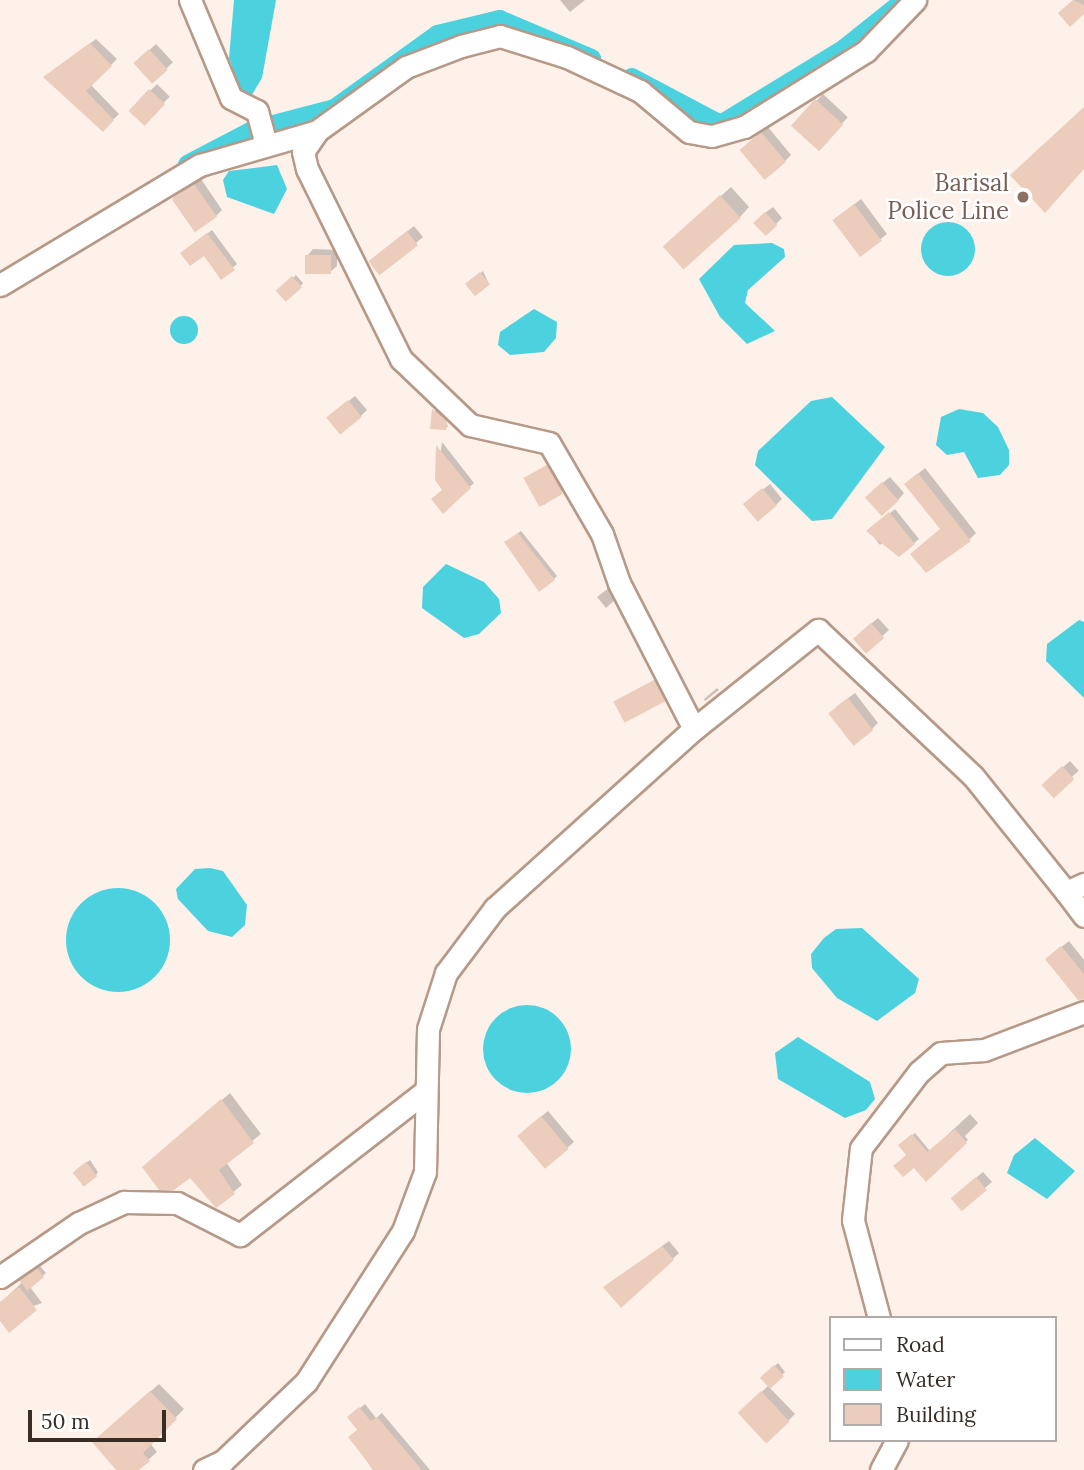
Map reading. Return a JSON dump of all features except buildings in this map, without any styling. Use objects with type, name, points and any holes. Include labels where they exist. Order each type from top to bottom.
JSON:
[{"type":"street","points":[[190,0],[231,99],[257,111],[266,145]]},
{"type":"street","points":[[0,285],[201,165],[317,131],[406,67],[500,36],[567,57],[640,91],[689,132],[712,136],[744,127],[866,51],[915,0]]},
{"type":"street","points":[[317,131],[303,152],[307,169],[401,359],[470,425],[549,443],[602,534],[619,583],[694,729]]},
{"type":"street","points":[[204,1470],[223,1461],[306,1382],[403,1231],[425,1172],[423,1093],[428,1029],[446,973],[495,908],[694,729],[818,630],[973,776],[1075,888],[1084,916]]},
{"type":"street","points":[[877,1316],[853,1220],[861,1148],[919,1072],[941,1053],[984,1050],[1084,1012]]},
{"type":"street","points":[[0,1277],[79,1223],[124,1202],[177,1203],[240,1235],[423,1093]]},
{"type":"street","points":[[881,1470],[896,1442]]},
{"type":"water","points":[[234,0],[276,0],[262,78],[250,98],[241,91],[229,58]]},
{"type":"water","points":[[277,165],[287,189],[274,214],[227,197],[223,180],[229,171]]},
{"type":"water","points":[[948,222],[967,230],[975,249],[967,268],[948,276],[929,268],[921,249],[929,230]]},
{"type":"water","points":[[772,243],[784,249],[785,257],[748,290],[745,303],[775,331],[747,344],[720,317],[699,279],[734,245]]},
{"type":"water","points":[[534,309],[557,322],[556,338],[544,352],[510,355],[498,345],[500,332]]},
{"type":"water","points":[[184,316],[194,320],[198,330],[194,340],[184,344],[174,340],[170,330],[174,320]]},
{"type":"water","points":[[832,397],[885,447],[832,519],[812,521],[755,465],[758,451],[811,401]]},
{"type":"water","points":[[959,409],[983,413],[998,427],[1009,450],[1009,465],[1000,475],[978,478],[964,452],[947,455],[936,445],[941,417]]},
{"type":"water","points":[[446,564],[484,582],[499,599],[501,613],[479,634],[464,638],[422,608],[423,587]]},
{"type":"water","points":[[1079,620],[1084,622],[1084,698],[1046,661],[1047,644]]},
{"type":"water","points":[[195,869],[223,871],[247,905],[245,925],[232,937],[208,931],[178,899],[176,889]]},
{"type":"water","points":[[118,888],[138,892],[155,903],[166,920],[170,940],[166,960],[155,977],[138,988],[118,992],[98,988],[81,977],[70,960],[66,940],[70,920],[81,903],[98,892]]},
{"type":"water","points":[[862,928],[919,979],[915,993],[877,1021],[837,998],[812,968],[811,954],[824,938],[836,929]]},
{"type":"water","points":[[527,1005],[544,1009],[558,1018],[567,1032],[571,1049],[567,1066],[558,1080],[544,1089],[527,1093],[510,1089],[496,1080],[487,1066],[483,1049],[487,1032],[496,1018],[510,1009]]},
{"type":"water","points":[[798,1037],[870,1082],[875,1099],[866,1110],[845,1118],[778,1079],[775,1053]]},
{"type":"water","points":[[1035,1138],[1075,1171],[1047,1199],[1007,1173],[1014,1155]]},
{"type":"waterway","points":[[631,77],[720,124],[844,48],[904,0]]},
{"type":"waterway","points":[[187,164],[254,129],[334,108],[437,34],[499,19],[591,58]]},
{"type":"place","name":"Barisal Police Line","points":[[1023,197]]}]
